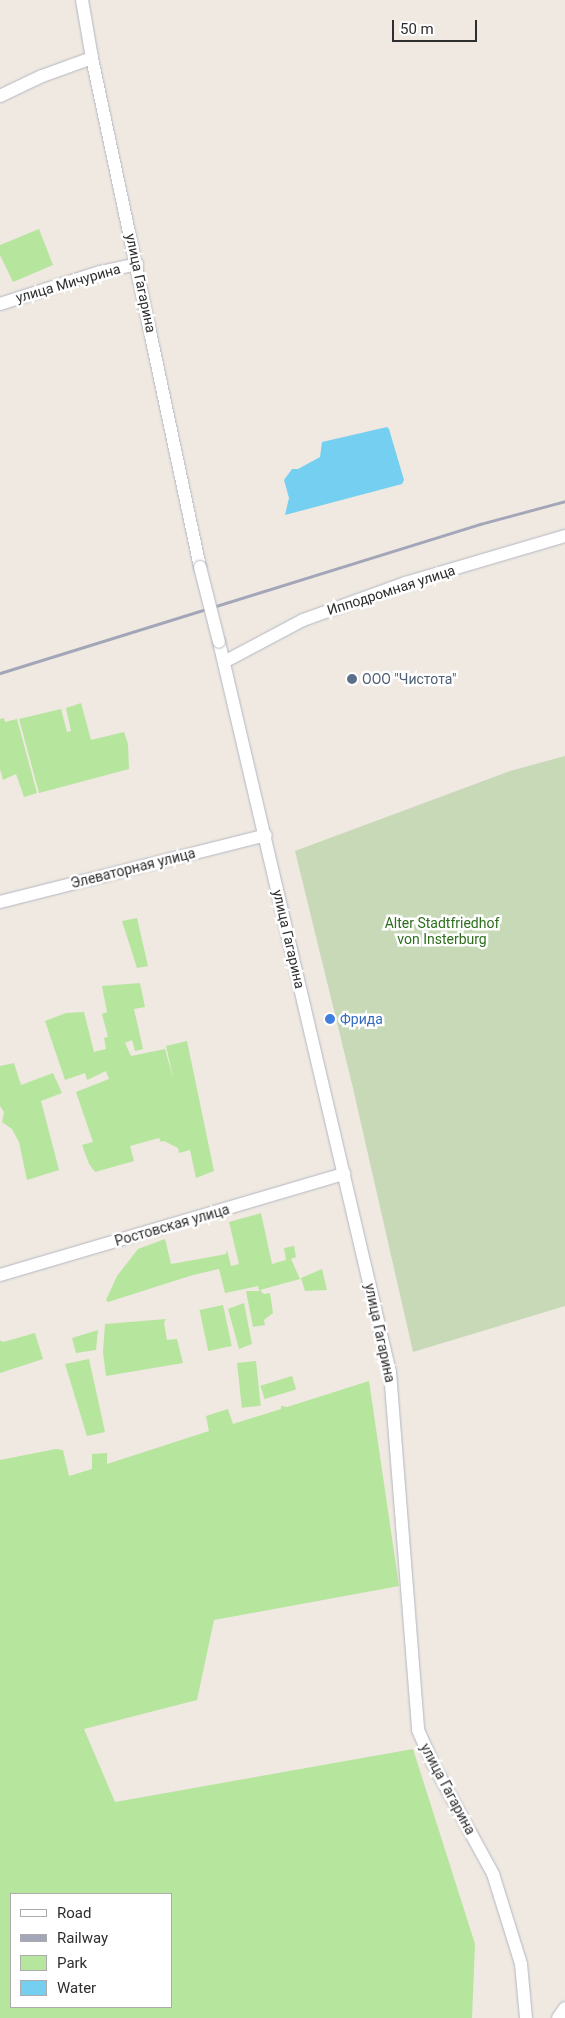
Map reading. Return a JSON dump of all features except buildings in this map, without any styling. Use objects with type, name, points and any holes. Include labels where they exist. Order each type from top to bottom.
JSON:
[{"type":"street","name":"улица Гагарина","points":[[82,0],[92,58],[200,567],[266,835],[390,1372],[418,1730],[432,1762],[493,1874],[521,1964],[526,2018]]},
{"type":"street","points":[[0,96],[42,76],[92,58]]},
{"type":"street","name":"улица Мичурина","points":[[0,304],[100,272],[137,264]]},
{"type":"street","name":"Ипподромная улица","points":[[224,662],[303,620],[405,583],[565,536]]},
{"type":"street","name":"Элеваторная улица","points":[[0,902],[266,835]]},
{"type":"street","name":"Ростовская улица","points":[[0,1275],[344,1174]]},
{"type":"street","points":[[558,2018],[565,2008]]},
{"type":"green space","points":[[39,229],[53,265],[13,282],[0,255],[0,245]]},
{"type":"green space","points":[[81,703],[91,740],[124,732],[128,744],[129,769],[39,793],[19,719],[61,709],[67,732],[71,731],[66,708]]},
{"type":"green space","points":[[4,718],[5,722],[17,719],[37,793],[24,797],[16,774],[3,780],[0,769],[0,719]]},
{"type":"green space","name":"Alter Stadtfriedhof von Insterburg","points":[[565,756],[565,1306],[413,1352],[352,1084],[295,851],[510,771]]},
{"type":"green space","points":[[137,918],[148,966],[137,968],[122,921]]},
{"type":"green space","points":[[140,983],[145,1007],[134,1009],[143,1049],[135,1051],[132,1040],[125,1043],[131,1056],[165,1049],[174,1081],[166,1046],[187,1041],[214,1171],[196,1178],[190,1150],[179,1153],[178,1148],[164,1141],[161,1142],[159,1138],[130,1146],[134,1161],[95,1172],[89,1164],[82,1145],[93,1142],[76,1092],[109,1079],[106,1071],[87,1080],[85,1073],[65,1080],[45,1021],[66,1013],[84,1012],[94,1052],[106,1049],[104,1038],[108,1037],[102,1014],[107,1012],[102,986]]},
{"type":"green space","points":[[14,1063],[21,1085],[53,1073],[62,1093],[41,1101],[59,1170],[27,1180],[19,1142],[12,1129],[2,1122],[4,1112],[0,1106],[0,1066]]},
{"type":"green space","points":[[261,1213],[272,1264],[286,1260],[284,1248],[294,1246],[296,1257],[291,1259],[300,1279],[260,1290],[264,1294],[270,1293],[273,1313],[264,1320],[265,1325],[253,1327],[246,1291],[259,1291],[258,1286],[225,1293],[219,1269],[193,1275],[108,1302],[106,1300],[117,1276],[138,1249],[165,1239],[171,1264],[226,1254],[227,1250],[231,1266],[239,1264],[229,1222]]},
{"type":"green space","points":[[322,1269],[327,1290],[305,1291],[301,1278]]},
{"type":"green space","points":[[244,1303],[252,1344],[239,1349],[228,1309]]},
{"type":"green space","points":[[223,1305],[232,1346],[208,1351],[200,1310]]},
{"type":"green space","points":[[166,1319],[164,1323],[167,1340],[177,1339],[183,1363],[106,1376],[103,1352],[105,1324]]},
{"type":"green space","points":[[98,1330],[96,1350],[76,1353],[72,1338]]},
{"type":"green space","points":[[35,1333],[43,1359],[0,1373],[0,1340],[3,1342]]},
{"type":"green space","points":[[89,1359],[105,1432],[87,1436],[65,1364]]},
{"type":"green space","points":[[256,1361],[261,1406],[242,1408],[237,1363]]},
{"type":"green space","points":[[292,1376],[296,1389],[265,1399],[260,1386]]},
{"type":"green space","points":[[369,1381],[399,1586],[214,1620],[197,1700],[84,1729],[115,1802],[413,1749],[475,1944],[472,2018],[0,2018],[0,1460],[56,1449],[63,1450],[69,1476],[92,1469],[92,1454],[107,1453],[107,1464],[209,1431],[206,1416],[228,1409],[233,1424],[281,1409],[281,1406],[287,1407]]},
{"type":"water","points":[[387,427],[404,480],[402,484],[285,515],[289,498],[284,480],[292,469],[298,469],[320,457],[322,442]]},
{"type":"railway","points":[[0,673],[480,524],[565,501]]},
{"type":"place","name":"ООО \"Чистота\"","points":[[352,679]]},
{"type":"place","name":"Фрида","points":[[330,1019]]}]
